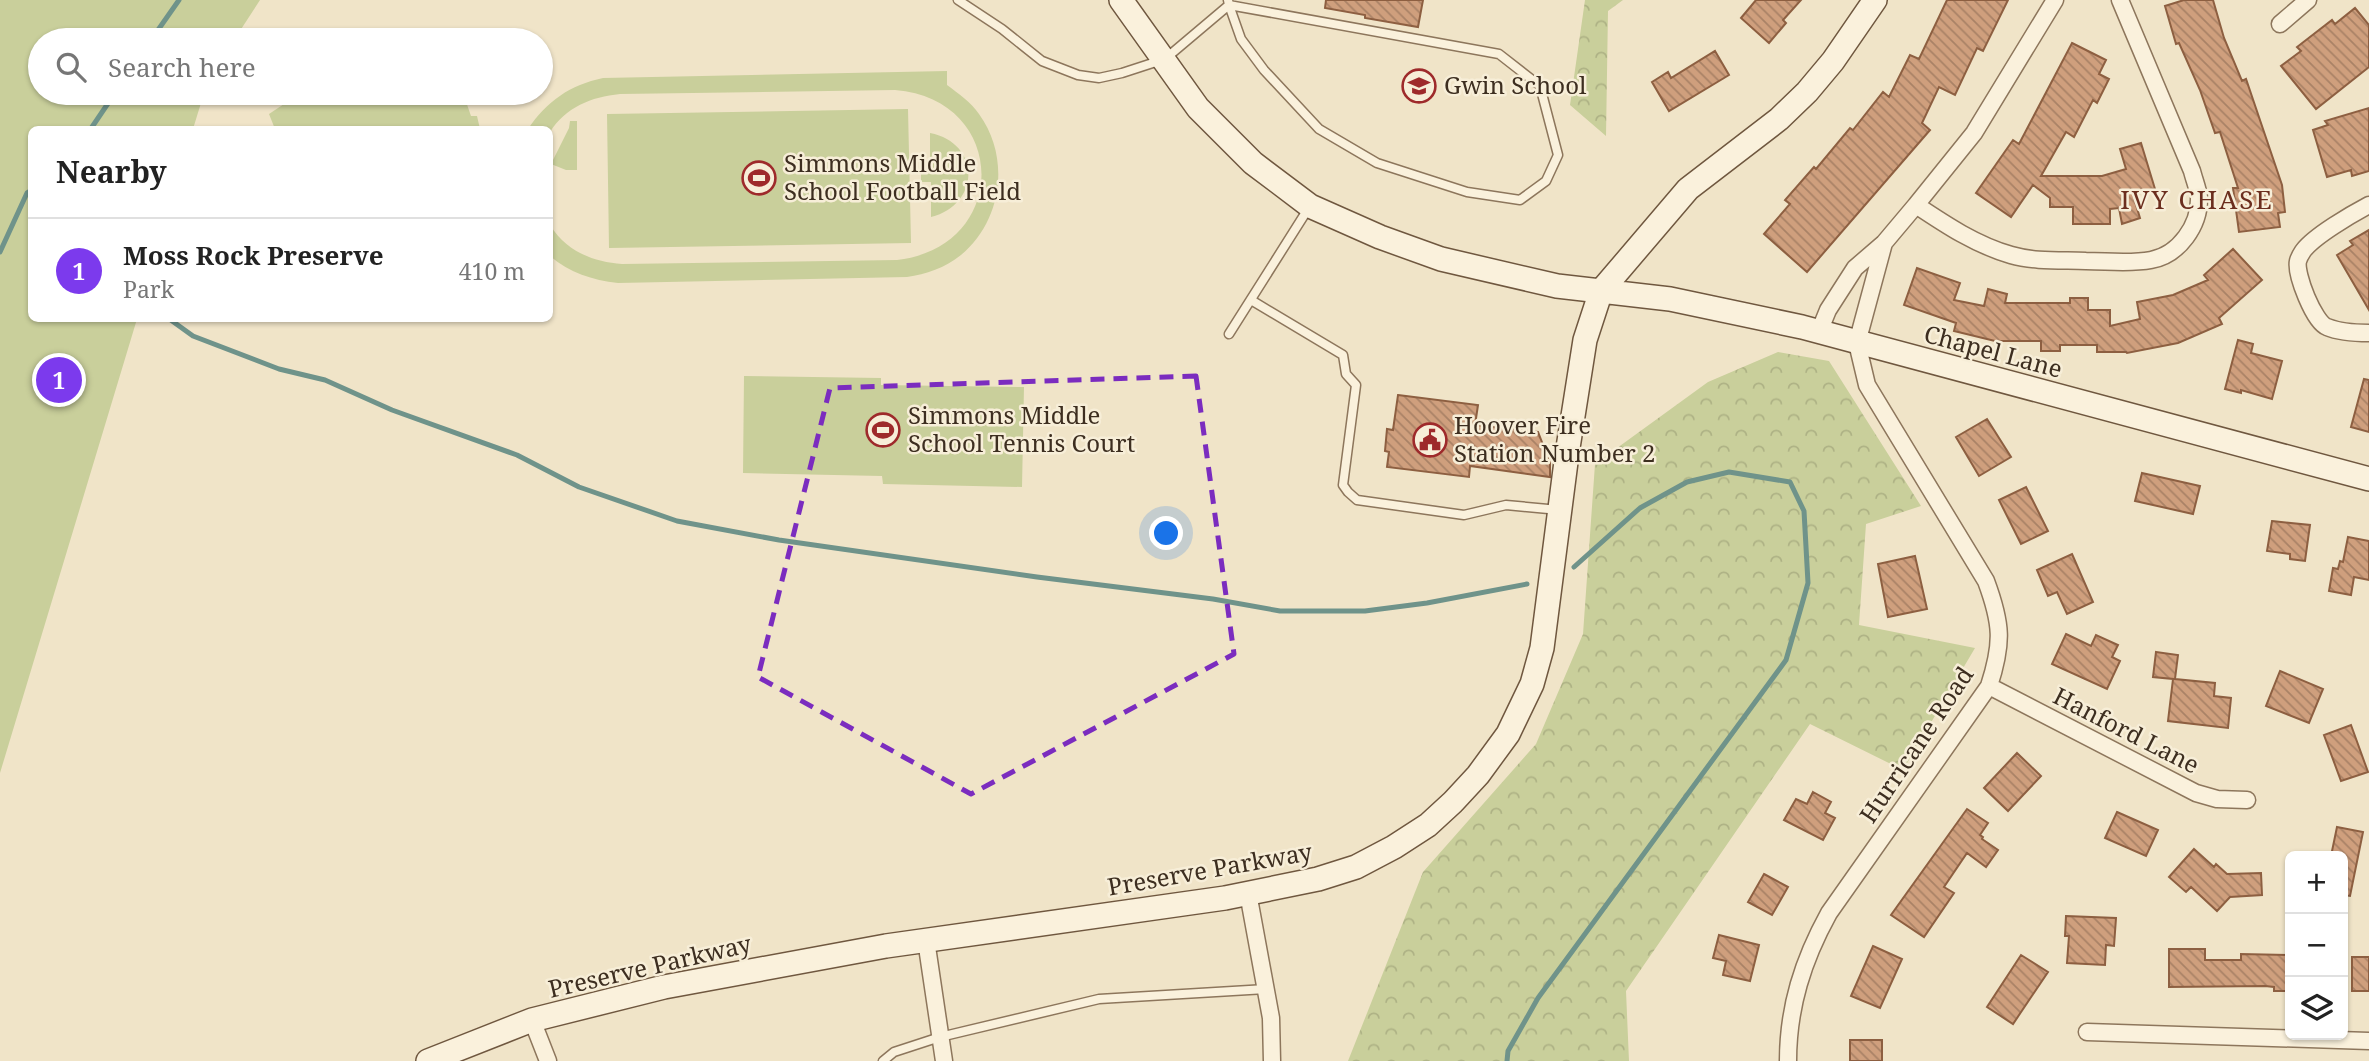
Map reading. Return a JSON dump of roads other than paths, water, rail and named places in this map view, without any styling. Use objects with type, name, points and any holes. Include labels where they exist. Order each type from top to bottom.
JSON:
[{"type":"street","name":"Chapel Lane","points":[[1121,0],[1198,108],[1253,163],[1310,206],[1380,237],[1441,259],[1557,286],[1670,299],[1819,332],[2369,479]]},
{"type":"street","points":[[1601,291],[1688,189],[1779,119],[1807,92],[1833,61],[1875,0]]},
{"type":"street","points":[[1819,332],[1828,310],[1855,268],[1884,243],[1974,133],[2055,0]]},
{"type":"street","points":[[1916,205],[1957,232],[2013,256],[2045,260],[2135,262],[2168,255],[2180,244],[2196,215],[2199,196],[2192,171],[2120,0]]},
{"type":"street","points":[[2280,24],[2308,0]]},
{"type":"street","points":[[2369,205],[2347,216],[2304,249],[2297,262],[2300,280],[2316,319],[2325,327],[2369,334]]},
{"type":"street","points":[[1857,343],[1884,243]]},
{"type":"street","name":"Preserve Parkway","points":[[428,1061],[532,1020],[664,987],[926,940],[1248,893],[1318,879],[1356,867],[1428,825],[1478,775],[1508,734],[1532,684],[1542,648],[1585,340],[1601,291]]},
{"type":"street","name":"Hurricane Road","points":[[1788,1061],[1791,1009],[1801,971],[1813,942],[1829,913],[1989,686],[1997,661],[2000,625],[1986,581],[1867,385],[1857,343]]},
{"type":"street","name":"Hanford Lane","points":[[1989,686],[2196,793],[2217,799],[2247,800]]},
{"type":"street","points":[[1248,893],[1271,1018],[1272,1061]]},
{"type":"street","points":[[926,940],[944,1061]]},
{"type":"street","points":[[532,1020],[548,1061]]},
{"type":"street","points":[[2087,1032],[2369,1041]]},
{"type":"lane","points":[[958,0],[1003,29],[1041,61],[1079,75],[1099,78],[1165,59],[1229,2],[1251,4],[1499,54],[1540,86],[1558,155],[1546,181],[1520,200],[1467,192],[1377,163],[1320,129],[1264,70],[1241,39],[1229,2]]},
{"type":"lane","points":[[1229,334],[1310,206]]},
{"type":"lane","points":[[1251,300],[1343,355],[1346,374],[1356,385],[1343,485],[1357,500],[1464,515],[1506,505],[1562,510]]},
{"type":"lane","points":[[883,1061],[894,1052],[940,1037],[1099,999],[1266,989]]},
{"type":"waterway","points":[[159,28],[179,0]]},
{"type":"waterway","points":[[93,126],[107,105]]},
{"type":"waterway","points":[[0,252],[28,192]]},
{"type":"waterway","points":[[174,322],[193,336],[279,369],[325,380],[392,410],[517,455],[579,487],[677,521],[779,540],[1213,599],[1280,611],[1365,611],[1427,603],[1527,584]]},
{"type":"waterway","points":[[1507,1061],[1508,1051],[1538,998],[1786,660],[1808,583],[1804,511],[1790,482],[1729,472],[1687,482],[1640,508],[1574,567]]},
{"type":"place","name":"Gwin School","points":[[1419,86]]},
{"type":"place","name":"Simmons Middle School Football Field","points":[[759,178]]},
{"type":"place","name":"Moss Rock Preserve","points":[[59,380]]},
{"type":"place","name":"Simmons Middle School Tennis Court","points":[[883,430]]},
{"type":"place","name":"Hoover Fire Station Number 2","points":[[1430,440]]},
{"type":"district","name":"IVY CHASE","points":[[2197,200]]}]
